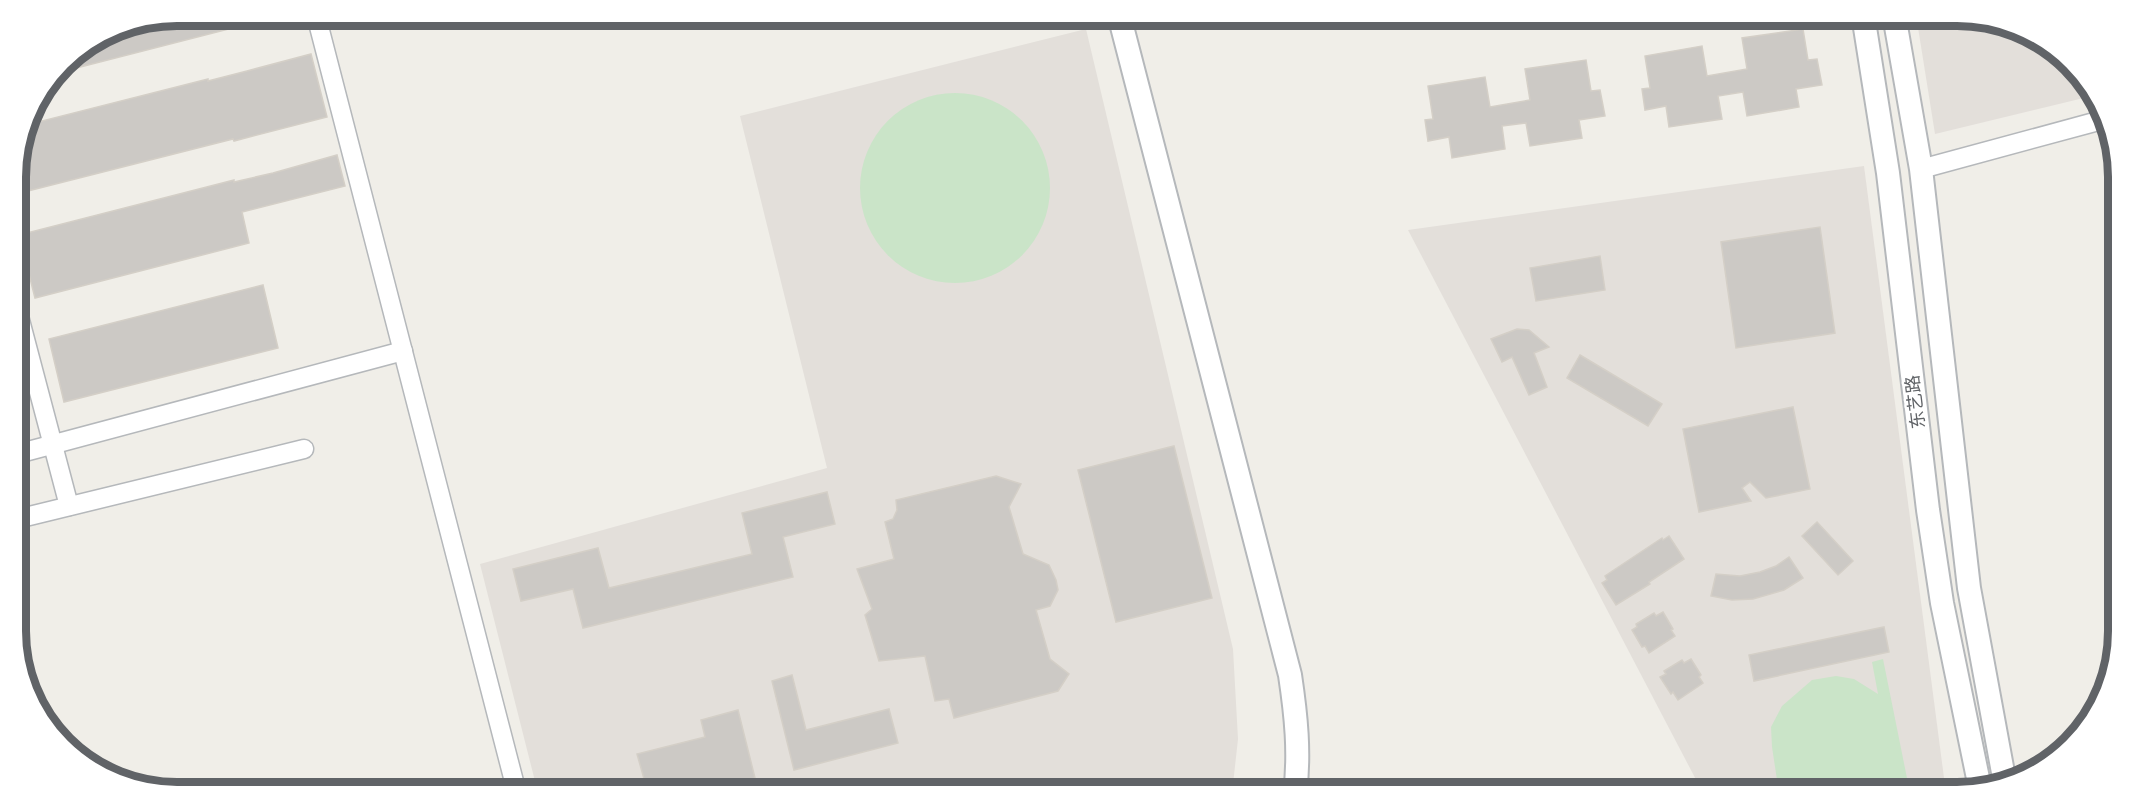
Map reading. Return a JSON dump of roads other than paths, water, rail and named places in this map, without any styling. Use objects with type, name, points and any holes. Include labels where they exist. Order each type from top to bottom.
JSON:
[{"type":"street","points":[[319,26],[514,782]]},
{"type":"street","points":[[1122,26],[1290,675],[1297,727],[1296,782]]},
{"type":"street","name":"东艺路","points":[[1865,26],[1888,173],[1928,510],[1942,603],[1979,781]]},
{"type":"street","name":"东艺路","points":[[1896,26],[1921,169],[1969,588],[2003,775]]},
{"type":"street","points":[[1921,169],[2097,121]]},
{"type":"street","points":[[26,343],[69,506]]},
{"type":"street","points":[[26,452],[403,351]]},
{"type":"street","points":[[26,517],[304,448]]}]
